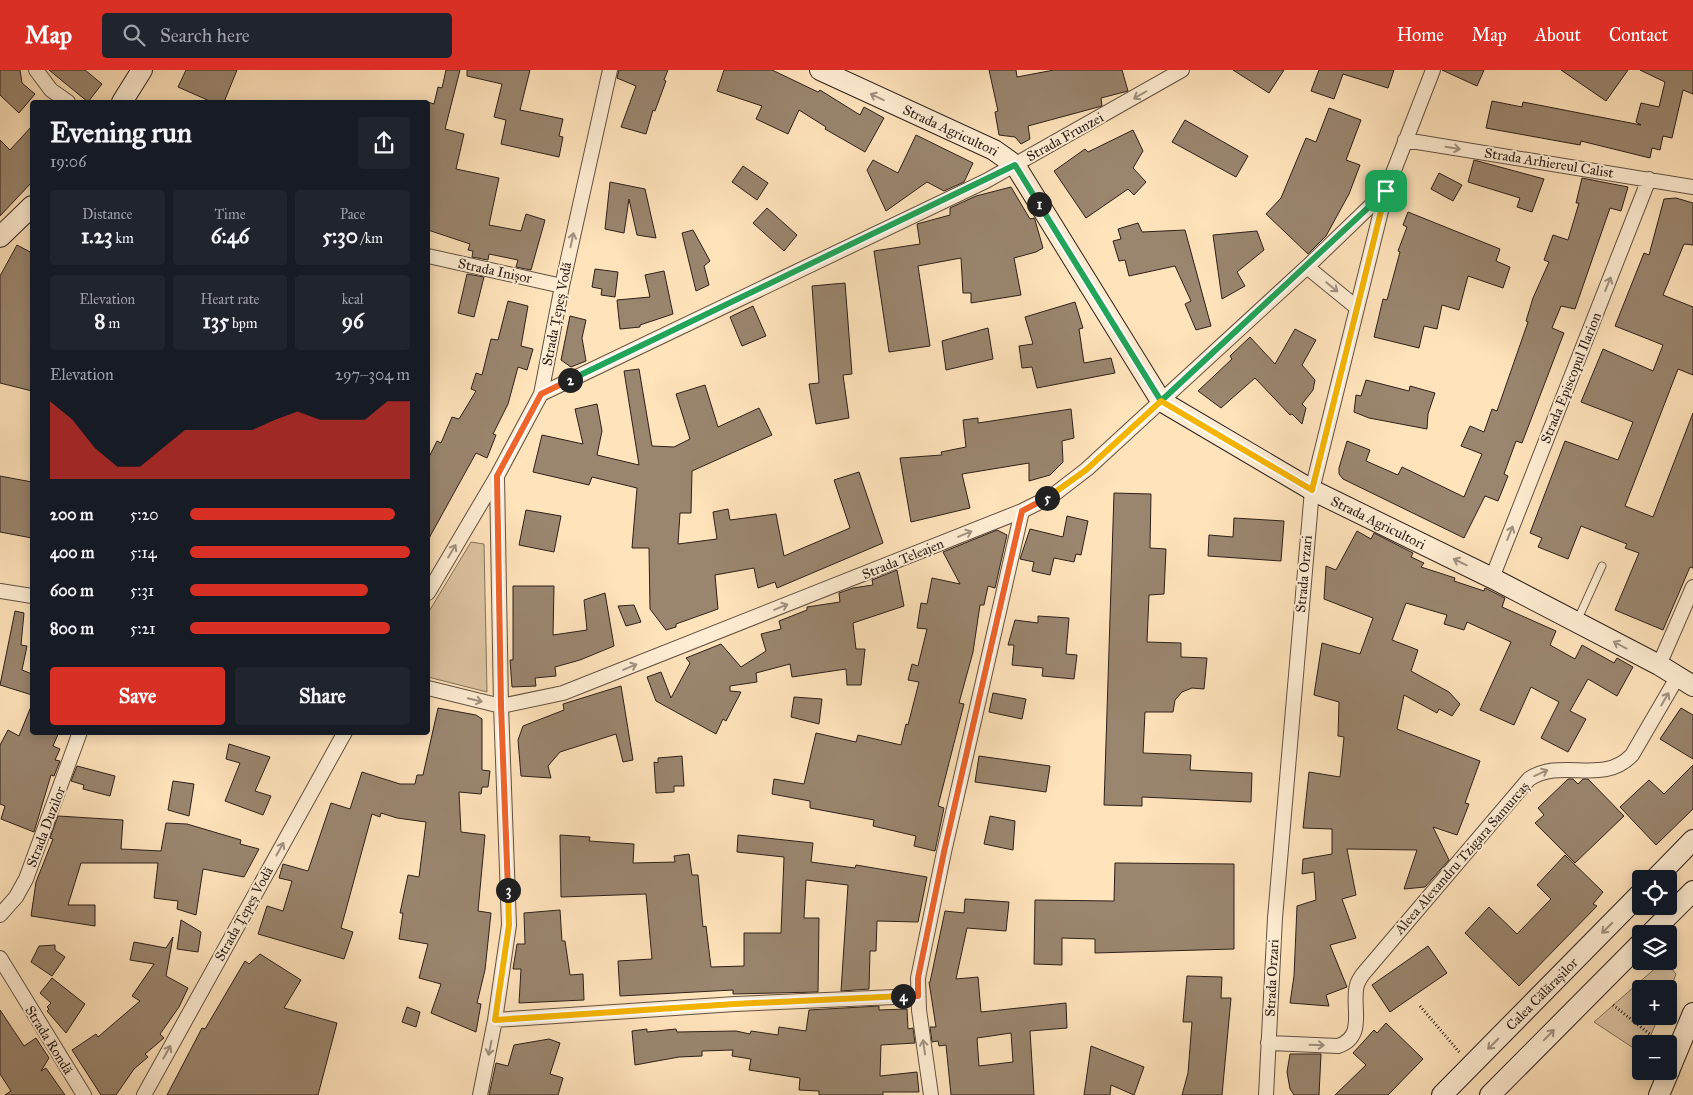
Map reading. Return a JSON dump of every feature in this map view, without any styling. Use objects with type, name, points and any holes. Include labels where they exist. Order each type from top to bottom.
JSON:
[{"type":"street","points":[[36,70],[51,90],[65,100]]},
{"type":"street","points":[[123,100],[142,70]]},
{"type":"street","name":"Strada Țepeș Vodă","points":[[430,590],[497,476],[541,394],[562,286],[610,70]]},
{"type":"street","name":"Strada Agricultori","points":[[820,70],[994,150],[1015,165],[1161,401],[1312,490],[1492,578],[1659,665],[1685,681]]},
{"type":"street","name":"Strada Frunzei","points":[[541,394],[1015,165],[1182,70]]},
{"type":"street","name":"Strada Orzari","points":[[1266,1095],[1275,918],[1312,490],[1386,191],[1433,70]]},
{"type":"street","name":"Strada Arhiereul Calist","points":[[1405,140],[1693,186]]},
{"type":"street","name":"Strada Episcopul Ilarion","points":[[1492,578],[1649,179]]},
{"type":"street","name":"Strada Teleajen","points":[[430,688],[501,706],[563,693],[1022,511],[1070,483],[1307,267],[1386,191]]},
{"type":"street","points":[[0,237],[30,208]]},
{"type":"street","name":"Strada Inișor","points":[[430,256],[562,286]]},
{"type":"street","points":[[1307,267],[1356,307]]},
{"type":"street","points":[[480,1095],[495,1020],[509,925],[501,706],[497,476]]},
{"type":"street","points":[[931,1095],[918,996],[918,978],[944,852],[1022,511]]},
{"type":"street","points":[[1659,665],[1693,587]]},
{"type":"street","points":[[0,592],[30,596]]},
{"type":"street","name":"Aleea Alexandru Tzigara Samurcaș","points":[[1268,1043],[1338,1046],[1344,1044],[1355,1030],[1357,985],[1363,974],[1529,779],[1550,769],[1602,771],[1623,764],[1685,681]]},
{"type":"street","name":"Strada Duzilor","points":[[0,915],[13,902],[26,879],[79,735]]},
{"type":"street","name":"Strada Țepeș Vodă","points":[[144,1095],[343,735]]},
{"type":"street","points":[[1664,870],[1693,840]]},
{"type":"street","points":[[1659,925],[1693,891]]},
{"type":"street","name":"Calea Călărașilor","points":[[1442,1095],[1632,902]]},
{"type":"street","points":[[1490,1095],[1632,952]]},
{"type":"street","name":"Strada Rondă","points":[[0,958],[84,1095]]},
{"type":"street","points":[[495,1020],[734,1004],[918,996]]},
{"type":"street","points":[[1677,1051],[1693,1012]]},
{"type":"street","points":[[1659,1095],[1665,1080]]},
{"type":"lane","points":[[1577,622],[1602,566]]},
{"type":"path","points":[[1612,1005],[1651,1035]]},
{"type":"path","points":[[1420,1006],[1471,1066]]},
{"type":"shaded area","points":[[471,542],[484,544],[487,692],[430,678],[430,610]]},
{"type":"shaded area","points":[[1653,970],[1672,970],[1676,974],[1674,980],[1642,980]]},
{"type":"shaded area","points":[[1632,989],[1632,1025],[1655,1025],[1651,1035],[1632,1035],[1632,1047],[1594,1022]]},
{"type":"building","points":[[0,70],[20,70],[22,83],[35,94],[19,113],[0,95]]},
{"type":"building","points":[[49,70],[85,70],[102,84],[90,100],[86,100]]},
{"type":"building","points":[[186,70],[237,70],[225,100],[207,100],[178,87]]},
{"type":"building","points":[[446,70],[460,70],[445,129],[464,134],[456,169],[499,178],[489,225],[521,231],[526,214],[545,220],[531,270],[516,267],[518,260],[489,254],[488,260],[472,257],[473,251],[468,250],[470,244],[430,231],[430,103],[434,104],[438,87],[442,88]]},
{"type":"building","points":[[467,70],[530,70],[520,110],[563,119],[559,136],[563,137],[559,157],[501,144],[506,120],[494,117],[502,84],[467,76]]},
{"type":"building","points":[[619,70],[668,70],[664,80],[666,81],[655,111],[653,110],[646,134],[621,127],[636,86],[617,78]]},
{"type":"building","points":[[724,70],[772,70],[818,92],[820,90],[860,115],[864,107],[884,118],[865,152],[825,129],[826,127],[799,110],[788,134],[756,119],[762,106],[717,91]]},
{"type":"building","points":[[989,70],[1016,70],[1017,77],[1054,70],[1122,70],[1128,91],[1101,98],[1102,106],[1028,126],[1030,139],[1021,144],[1015,137],[999,135],[995,112],[998,111]]},
{"type":"building","points":[[1233,70],[1284,70],[1269,93]]},
{"type":"building","points":[[1319,70],[1394,70],[1388,88],[1343,74],[1334,99],[1311,91]]},
{"type":"building","points":[[1442,70],[1484,70],[1477,86]]},
{"type":"building","points":[[1561,70],[1628,70],[1606,101]]},
{"type":"building","points":[[1640,70],[1693,70],[1693,94],[1683,90],[1672,138],[1663,136],[1660,150],[1652,148],[1650,158],[1581,141],[1580,145],[1486,128],[1492,101],[1522,107],[1523,102],[1641,125],[1636,122],[1641,103],[1659,107],[1665,82]]},
{"type":"building","points":[[1329,108],[1361,120],[1346,160],[1360,165],[1349,194],[1326,236],[1308,254],[1266,214],[1281,198],[1306,138],[1316,142]]},
{"type":"building","points":[[1185,120],[1248,156],[1236,177],[1172,142]]},
{"type":"building","points":[[30,128],[30,184],[0,216],[0,140],[10,150]]},
{"type":"building","points":[[1133,130],[1143,151],[1133,168],[1146,182],[1134,195],[1128,189],[1086,218],[1054,171],[1085,149],[1088,152]]},
{"type":"building","points":[[916,135],[973,163],[964,182],[944,191],[927,182],[886,211],[867,170],[873,160],[898,173]]},
{"type":"building","points":[[1474,160],[1544,179],[1532,212],[1517,207],[1520,198],[1468,182]]},
{"type":"building","points":[[743,166],[768,183],[757,200],[732,182]]},
{"type":"building","points":[[1439,173],[1462,185],[1453,201],[1431,189]]},
{"type":"building","points":[[1582,178],[1628,187],[1621,211],[1610,208],[1575,309],[1561,306],[1552,328],[1564,333],[1522,443],[1516,441],[1504,474],[1508,476],[1498,501],[1485,496],[1464,538],[1343,479],[1339,474],[1339,468],[1347,441],[1370,450],[1366,461],[1398,475],[1402,467],[1464,497],[1482,454],[1461,446],[1470,426],[1484,432],[1492,409],[1497,411],[1528,322],[1526,321],[1533,298],[1549,262],[1544,260],[1553,235],[1568,240],[1579,203],[1576,203]]},
{"type":"building","points":[[610,182],[645,189],[656,238],[637,235],[629,199],[624,233],[605,229]]},
{"type":"building","points":[[1011,187],[1030,219],[1034,218],[1043,248],[1014,258],[1021,295],[971,303],[971,293],[963,293],[961,258],[918,266],[930,346],[889,352],[874,251],[920,244],[917,224],[950,215],[950,208],[976,196]]},
{"type":"building","points":[[1676,198],[1693,203],[1693,245],[1684,244],[1663,295],[1693,307],[1693,375],[1678,369],[1625,506],[1653,517],[1693,413],[1693,568],[1690,567],[1663,630],[1615,610],[1639,553],[1625,548],[1627,544],[1581,526],[1568,559],[1538,547],[1542,538],[1530,533],[1565,441],[1618,460],[1633,422],[1581,402],[1603,349],[1653,371],[1663,345],[1615,326],[1644,253],[1649,255],[1664,199]]},
{"type":"building","points":[[767,208],[797,235],[784,251],[753,223]]},
{"type":"building","points":[[1408,212],[1500,249],[1496,261],[1510,267],[1503,288],[1468,276],[1459,310],[1442,305],[1437,329],[1424,326],[1419,348],[1374,337],[1383,299],[1387,300],[1400,252],[1398,251],[1407,227],[1403,225]]},
{"type":"building","points":[[1138,223],[1142,232],[1185,230],[1211,326],[1196,330],[1185,304],[1191,301],[1175,266],[1129,276],[1125,260],[1119,261],[1113,241],[1121,239],[1118,229]]},
{"type":"building","points":[[693,230],[710,261],[704,266],[709,285],[696,291],[682,233]]},
{"type":"building","points":[[1257,231],[1264,250],[1237,272],[1245,286],[1222,299],[1213,235]]},
{"type":"building","points":[[17,245],[30,252],[30,390],[0,383],[0,276]]},
{"type":"building","points":[[595,269],[618,272],[615,297],[601,295],[602,289],[592,287]]},
{"type":"building","points":[[664,271],[673,314],[640,325],[640,327],[620,329],[617,300],[650,297],[645,275]]},
{"type":"building","points":[[467,274],[484,277],[474,317],[458,313]]},
{"type":"building","points":[[845,283],[852,374],[843,375],[849,418],[816,424],[809,384],[819,383],[812,286]]},
{"type":"building","points":[[508,301],[528,306],[521,346],[533,349],[527,370],[518,367],[508,404],[493,434],[496,435],[487,458],[476,453],[430,536],[430,455],[437,441],[441,443],[452,417],[459,419],[476,391],[471,389],[476,373],[482,375],[491,339],[498,340]]},
{"type":"building","points":[[1075,302],[1083,328],[1079,329],[1084,363],[1111,358],[1115,373],[1037,388],[1032,367],[1022,368],[1019,346],[1033,344],[1025,317]]},
{"type":"building","points":[[753,306],[766,336],[742,346],[730,317]]},
{"type":"building","points":[[570,316],[586,320],[582,338],[586,361],[571,367],[561,360]]},
{"type":"building","points":[[988,328],[993,359],[946,370],[942,341]]},
{"type":"building","points":[[1295,329],[1316,340],[1302,365],[1315,380],[1313,390],[1302,404],[1306,408],[1302,424],[1292,414],[1290,415],[1255,378],[1221,408],[1198,391],[1232,359],[1230,356],[1250,337],[1275,364]]},
{"type":"building","points":[[639,369],[652,446],[674,447],[690,439],[676,394],[705,385],[718,427],[759,408],[772,435],[692,471],[691,513],[680,513],[678,544],[717,539],[713,512],[728,509],[730,520],[776,514],[784,556],[850,528],[834,480],[859,472],[883,543],[777,588],[775,582],[758,588],[754,568],[715,575],[718,609],[676,624],[676,627],[666,630],[650,609],[649,548],[632,548],[637,488],[592,477],[589,485],[533,472],[542,435],[583,444],[575,409],[597,404],[602,431],[597,455],[639,465],[624,371]]},
{"type":"building","points":[[1366,380],[1409,391],[1410,386],[1435,393],[1428,414],[1427,429],[1369,418],[1354,412],[1356,395],[1361,396]]},
{"type":"building","points":[[1071,409],[1074,438],[1062,441],[1063,462],[1050,475],[1029,481],[1029,463],[962,474],[970,508],[911,522],[900,458],[942,455],[941,452],[966,447],[963,420],[978,418],[978,423]]},
{"type":"building","points":[[0,476],[30,482],[30,538],[0,532]]},
{"type":"building","points":[[1114,493],[1151,494],[1150,548],[1166,549],[1164,594],[1149,595],[1147,642],[1181,643],[1181,657],[1207,658],[1204,689],[1192,688],[1182,692],[1175,700],[1173,712],[1145,712],[1143,753],[1191,755],[1190,770],[1252,773],[1251,802],[1142,797],[1142,806],[1104,805]]},
{"type":"building","points":[[526,510],[561,516],[554,552],[519,545]]},
{"type":"building","points":[[1067,516],[1088,521],[1081,555],[1076,554],[1074,562],[1054,558],[1050,575],[1032,571],[1034,562],[1020,559],[1030,529],[1063,537]]},
{"type":"building","points":[[1234,518],[1284,521],[1281,561],[1208,556],[1209,535],[1233,537]]},
{"type":"building","points":[[997,530],[1007,535],[995,588],[988,586],[984,605],[980,605],[973,652],[959,703],[964,704],[938,806],[944,808],[935,851],[914,846],[916,836],[873,826],[874,820],[810,808],[810,801],[772,794],[774,779],[804,784],[816,733],[856,742],[858,735],[901,745],[919,682],[908,680],[912,664],[918,666],[927,629],[917,628],[921,603],[927,604],[932,578],[960,584],[943,552]]},
{"type":"building","points":[[1357,531],[1371,539],[1374,533],[1413,553],[1411,557],[1424,563],[1421,567],[1455,578],[1454,581],[1484,591],[1485,588],[1505,598],[1502,607],[1556,631],[1550,645],[1575,659],[1582,645],[1614,663],[1617,658],[1633,667],[1617,696],[1588,679],[1570,711],[1586,719],[1568,752],[1541,738],[1559,702],[1531,687],[1514,725],[1480,710],[1511,642],[1467,622],[1464,630],[1444,624],[1447,615],[1406,603],[1392,640],[1418,650],[1411,671],[1449,692],[1460,704],[1452,716],[1439,709],[1437,713],[1404,695],[1397,729],[1480,761],[1465,803],[1469,804],[1457,835],[1433,827],[1449,860],[1425,887],[1404,889],[1417,850],[1347,849],[1356,895],[1342,899],[1356,938],[1330,945],[1347,987],[1326,995],[1329,1006],[1290,1003],[1294,976],[1297,906],[1316,900],[1314,872],[1302,874],[1303,859],[1332,854],[1332,829],[1303,828],[1309,772],[1340,777],[1344,737],[1338,736],[1339,702],[1314,695],[1322,643],[1360,654],[1373,618],[1324,599],[1326,566],[1336,570]]},
{"type":"building","points":[[897,570],[904,606],[853,623],[856,649],[865,649],[861,685],[847,685],[846,669],[792,677],[790,664],[756,673],[757,682],[730,686],[730,691],[741,692],[726,721],[723,719],[716,734],[656,701],[647,677],[661,672],[671,698],[690,663],[686,658],[721,644],[741,667],[766,651],[761,634],[781,629],[779,621],[807,610],[807,607],[840,602],[839,593],[853,588],[873,585],[872,580]]},
{"type":"building","points":[[513,586],[554,586],[553,635],[587,630],[584,600],[605,593],[614,646],[580,660],[555,667],[556,676],[535,678],[536,686],[512,687],[510,660],[513,660]]},
{"type":"building","points":[[634,605],[641,622],[626,626],[618,606]]},
{"type":"building","points":[[15,611],[24,613],[21,645],[27,646],[22,670],[30,673],[30,694],[0,685]]},
{"type":"building","points":[[1038,616],[1069,618],[1066,654],[1077,655],[1074,679],[1042,676],[1043,668],[1012,665],[1014,645],[1008,645],[1015,620],[1038,623]]},
{"type":"building","points":[[621,686],[633,760],[623,762],[616,734],[560,752],[548,766],[551,778],[521,776],[518,740],[523,726],[564,710],[563,704]]},
{"type":"building","points":[[993,693],[1026,699],[1022,719],[989,712]]},
{"type":"building","points":[[794,697],[822,699],[819,724],[791,717]]},
{"type":"building","points":[[438,708],[476,715],[482,719],[482,770],[490,771],[488,787],[482,787],[481,794],[459,792],[461,832],[485,835],[478,911],[491,913],[485,970],[477,1003],[481,1004],[476,1032],[431,1013],[441,984],[419,978],[428,944],[399,939],[403,913],[400,913],[408,875],[419,877],[426,822],[397,818],[381,813],[380,817],[372,814],[341,928],[353,932],[344,959],[258,934],[267,906],[283,911],[292,881],[279,878],[283,864],[308,871],[331,803],[350,809],[362,772],[400,784],[415,784],[417,775],[423,775]]},
{"type":"building","points":[[1681,708],[1693,715],[1693,759],[1660,739]]},
{"type":"building","points":[[30,709],[30,735],[58,735],[53,746],[60,749],[55,760],[60,761],[54,776],[51,775],[34,832],[1,819],[5,806],[0,804],[0,745],[8,730],[19,736]]},
{"type":"building","points":[[229,744],[270,757],[255,791],[271,796],[263,815],[225,801],[240,763],[226,759]]},
{"type":"building","points":[[682,756],[684,786],[674,786],[674,792],[656,793],[654,762],[658,763],[658,758]]},
{"type":"building","points":[[979,756],[1050,766],[1046,792],[975,782]]},
{"type":"building","points":[[1693,765],[1693,809],[1656,845],[1620,807],[1649,780],[1664,794]]},
{"type":"building","points":[[77,766],[115,776],[110,796],[83,789],[84,785],[71,781]]},
{"type":"building","points":[[1568,779],[1573,779],[1578,784],[1583,779],[1588,779],[1624,816],[1575,863],[1535,823],[1544,815],[1538,808]]},
{"type":"building","points":[[173,781],[194,784],[189,816],[168,810]]},
{"type":"building","points":[[58,816],[123,820],[121,849],[161,851],[166,823],[187,824],[241,840],[240,844],[259,849],[244,877],[203,869],[196,915],[177,909],[178,901],[154,898],[158,863],[81,863],[68,905],[95,905],[95,926],[31,916],[36,882],[53,839],[50,838]]},
{"type":"building","points":[[990,816],[1015,821],[1013,850],[984,844]]},
{"type":"building","points":[[560,835],[590,837],[589,841],[634,844],[633,863],[675,862],[674,856],[689,854],[692,875],[698,875],[703,927],[706,926],[711,967],[744,966],[744,933],[781,933],[784,857],[737,852],[738,835],[813,843],[811,862],[855,868],[856,865],[927,877],[918,922],[877,921],[876,951],[870,951],[869,989],[841,991],[848,885],[806,880],[804,918],[819,918],[818,992],[733,994],[733,990],[620,996],[618,961],[652,959],[646,894],[561,897]]},
{"type":"building","points":[[1565,855],[1603,892],[1593,904],[1597,906],[1519,986],[1465,933],[1489,907],[1517,934],[1551,899],[1537,885]]},
{"type":"building","points":[[1115,863],[1234,864],[1234,949],[1095,953],[1095,939],[1062,938],[1062,965],[1034,964],[1035,900],[1114,901]]},
{"type":"building","points":[[965,899],[1009,902],[1006,931],[967,928],[956,979],[978,977],[981,1012],[1066,1003],[1067,1028],[1030,1031],[1034,1095],[951,1095],[946,1045],[939,1046],[938,1041],[932,1042],[930,1027],[936,1027],[929,982],[945,911],[964,913]],"holes":[[[1011,1033],[1013,1062],[979,1066],[977,1038]]]},
{"type":"building","points":[[560,910],[562,941],[565,941],[570,975],[583,974],[584,1000],[519,1003],[521,969],[513,969],[517,944],[525,944],[524,913]]},
{"type":"building","points":[[181,920],[201,932],[198,952],[177,949]]},
{"type":"building","points":[[173,937],[166,976],[188,988],[179,1007],[160,1034],[164,1038],[145,1054],[148,1057],[134,1069],[116,1095],[101,1095],[72,1050],[96,1034],[98,1037],[140,1001],[132,996],[154,964],[130,960],[134,942],[166,948]]},
{"type":"building","points":[[55,945],[55,950],[65,957],[52,976],[31,962],[39,946]]},
{"type":"building","points":[[1428,946],[1447,973],[1390,1012],[1372,985]]},
{"type":"building","points":[[260,954],[301,980],[284,1008],[337,1023],[318,1095],[167,1095],[202,1028],[205,1029],[245,961],[249,964]]},
{"type":"building","points":[[1187,976],[1222,977],[1221,998],[1231,998],[1222,1095],[1182,1095],[1188,1073],[1192,1022],[1183,1022]]},
{"type":"building","points":[[52,978],[85,1004],[66,1033],[47,1011],[49,1009],[47,1007],[51,1003],[40,993]]},
{"type":"building","points":[[879,1006],[879,1010],[907,1009],[908,1029],[913,1028],[915,1043],[881,1045],[880,1076],[917,1072],[919,1092],[883,1092],[883,1095],[819,1095],[819,1091],[799,1090],[800,1078],[749,1070],[751,1059],[732,1056],[733,1050],[702,1051],[702,1056],[679,1057],[635,1065],[632,1031],[647,1029],[647,1032],[676,1029],[677,1032],[736,1031],[750,1034],[751,1031],[778,1035],[779,1027],[806,1031],[809,1010]]},
{"type":"building","points":[[407,1007],[420,1012],[416,1027],[402,1022]]},
{"type":"building","points":[[0,1010],[24,1046],[36,1038],[49,1058],[41,1071],[46,1068],[65,1095],[5,1095],[11,1091],[0,1074]]},
{"type":"building","points":[[1386,1023],[1423,1059],[1388,1095],[1335,1095],[1366,1065],[1353,1053],[1374,1030],[1377,1033]]},
{"type":"building","points":[[549,1039],[560,1043],[550,1074],[563,1078],[558,1095],[489,1095],[496,1063],[508,1066],[514,1045]]},
{"type":"building","points":[[1091,1046],[1144,1067],[1134,1095],[1111,1085],[1110,1095],[1084,1095]]},
{"type":"building","points":[[1290,1054],[1321,1054],[1319,1095],[1294,1095],[1290,1089],[1287,1072]]},
{"type":"route","points":[[1386,191],[1307,267],[1161,401],[1015,165],[986,181],[541,394],[497,476],[501,706],[509,925],[506,957],[495,1020],[512,1021],[734,1004],[918,996],[918,978],[944,852],[1022,511],[1052,496],[1070,483],[1161,401],[1312,490],[1386,191]]}]
